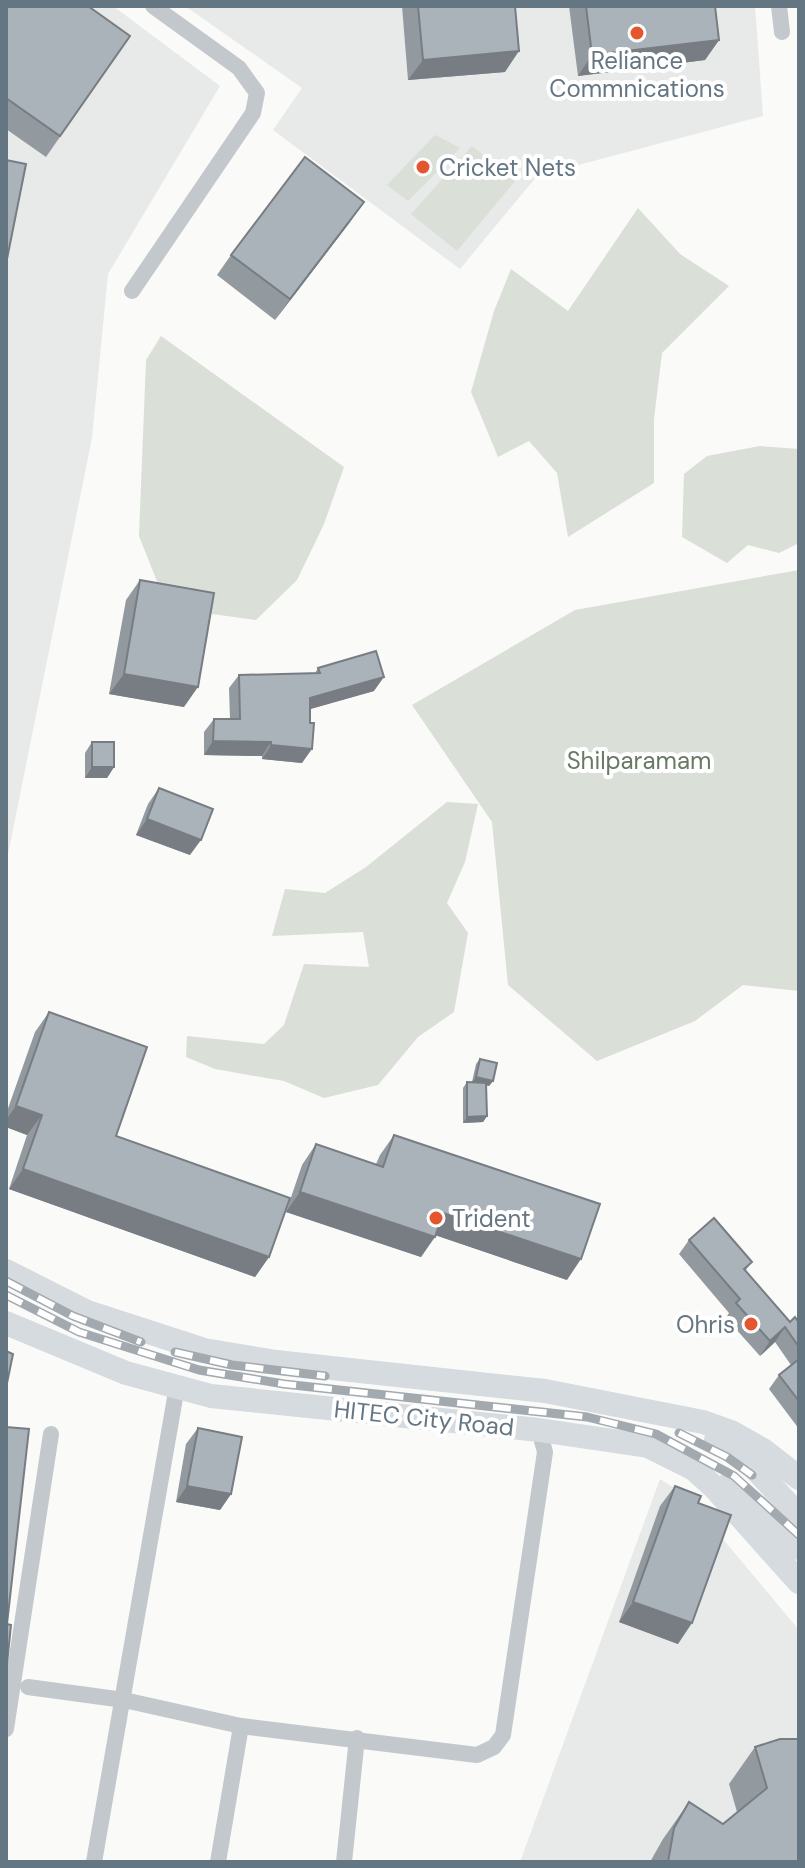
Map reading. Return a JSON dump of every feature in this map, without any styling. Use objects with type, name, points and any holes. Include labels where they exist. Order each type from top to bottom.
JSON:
[{"type":"main road","name":"HITEC City Road","points":[[6,1271],[87,1312],[204,1350],[276,1362],[545,1391],[625,1404],[659,1415],[703,1422],[731,1432],[763,1450],[799,1478]]},
{"type":"main road","name":"HITEC City Road","points":[[6,1323],[126,1373],[211,1396],[539,1430],[648,1446],[694,1469],[714,1487],[799,1582]]},
{"type":"main road","points":[[659,1415],[712,1437],[771,1482],[799,1516]]},
{"type":"main road","points":[[648,1446],[712,1472],[769,1516],[799,1548]]},
{"type":"street","points":[[132,291],[253,113],[257,93],[239,68],[153,6]]},
{"type":"street","points":[[779,6],[782,32]]},
{"type":"street","points":[[94,1862],[175,1398],[174,1385]]},
{"type":"street","points":[[28,1687],[124,1700],[241,1726],[477,1755],[494,1747],[503,1735],[543,1467],[545,1452],[539,1430]]},
{"type":"street","points":[[6,1729],[51,1434]]},
{"type":"street","points":[[218,1862],[241,1726]]},
{"type":"street","points":[[344,1862],[357,1738]]},
{"type":"shaded area","points":[[6,6],[113,6],[220,86],[108,274],[92,438],[6,864]]},
{"type":"shaded area","points":[[185,6],[755,6],[763,116],[537,176],[460,269],[273,130],[302,88]]},
{"type":"shaded area","points":[[660,1479],[687,1496],[799,1630],[799,1862],[520,1862]]},
{"type":"green space","name":"Cricket Nets","points":[[435,135],[460,148],[408,201],[387,185]]},
{"type":"green space","points":[[472,146],[515,181],[457,251],[411,214]]},
{"type":"green space","points":[[638,208],[680,254],[729,286],[662,353],[654,419],[654,483],[568,537],[557,473],[529,441],[498,457],[471,392],[494,311],[511,269],[568,311]]},
{"type":"green space","points":[[161,336],[344,467],[324,524],[297,580],[256,620],[212,614],[160,589],[139,536],[146,360]]},
{"type":"green space","points":[[760,446],[799,449],[799,543],[779,553],[748,545],[727,563],[682,537],[684,474],[707,456]]},
{"type":"green space","name":"Shilparamam","points":[[799,570],[799,991],[743,985],[695,1021],[597,1061],[508,985],[492,822],[412,705],[575,610]]},
{"type":"green space","points":[[447,802],[478,804],[465,862],[447,903],[468,933],[454,1012],[418,1037],[378,1085],[324,1098],[284,1081],[215,1069],[186,1057],[187,1036],[264,1044],[284,1025],[304,964],[369,967],[363,932],[272,936],[285,889],[325,893],[366,867]]},
{"type":"building","points":[[6,6],[88,6],[130,36],[60,136],[6,98]]},
{"type":"building","points":[[418,6],[515,6],[519,51],[423,60]]},
{"type":"building","points":[[586,6],[715,6],[719,40],[592,55]]},
{"type":"building","points":[[305,157],[364,202],[290,299],[231,255]]},
{"type":"building","points":[[6,160],[26,164],[6,264]]},
{"type":"building","points":[[140,580],[214,593],[198,687],[124,674]]},
{"type":"building","points":[[376,651],[384,677],[310,698],[310,723],[314,723],[312,749],[271,745],[271,742],[213,741],[214,719],[240,719],[239,675],[320,673],[318,668]]},
{"type":"building","points":[[92,742],[114,742],[114,767],[92,767]]},
{"type":"building","points":[[159,788],[213,809],[201,840],[147,819]]},
{"type":"building","points":[[49,1012],[147,1047],[116,1136],[290,1198],[269,1257],[23,1169],[42,1115],[16,1106]]},
{"type":"building","points":[[480,1059],[497,1063],[493,1081],[476,1077]]},
{"type":"building","points":[[467,1082],[486,1083],[487,1116],[467,1117]]},
{"type":"building","name":"Trident","points":[[394,1135],[600,1204],[581,1259],[443,1213],[435,1237],[300,1192],[316,1144],[383,1167]]},
{"type":"building","points":[[714,1218],[752,1262],[744,1269],[790,1322],[795,1317],[799,1323],[799,1347],[785,1327],[770,1341],[736,1303],[740,1299],[689,1240]]},
{"type":"building","points":[[6,1351],[13,1354],[6,1388]]},
{"type":"building","points":[[799,1359],[799,1401],[779,1375]]},
{"type":"building","points":[[6,1427],[29,1429],[7,1624],[11,1625],[6,1674]]},
{"type":"building","points":[[198,1428],[242,1437],[231,1494],[187,1486]]},
{"type":"building","points":[[675,1486],[701,1496],[698,1503],[731,1515],[692,1623],[633,1602]]},
{"type":"building","points":[[780,1739],[799,1739],[799,1862],[668,1862],[674,1828],[689,1802],[723,1824],[767,1788],[755,1747]]},
{"type":"railway","points":[[6,1281],[73,1316],[141,1342]]},
{"type":"railway","points":[[6,1295],[79,1332],[199,1370],[284,1384],[587,1417],[656,1434],[734,1476],[799,1535]]},
{"type":"railway","points":[[175,1352],[232,1365],[325,1376]]},
{"type":"railway","points":[[679,1433],[727,1457],[752,1475]]},
{"type":"place","name":"Reliance Commnications","points":[[637,33]]},
{"type":"place","name":"Cricket Nets","points":[[423,167]]},
{"type":"place","name":"Trident","points":[[436,1218]]},
{"type":"place","name":"Ohris","points":[[751,1324]]}]
